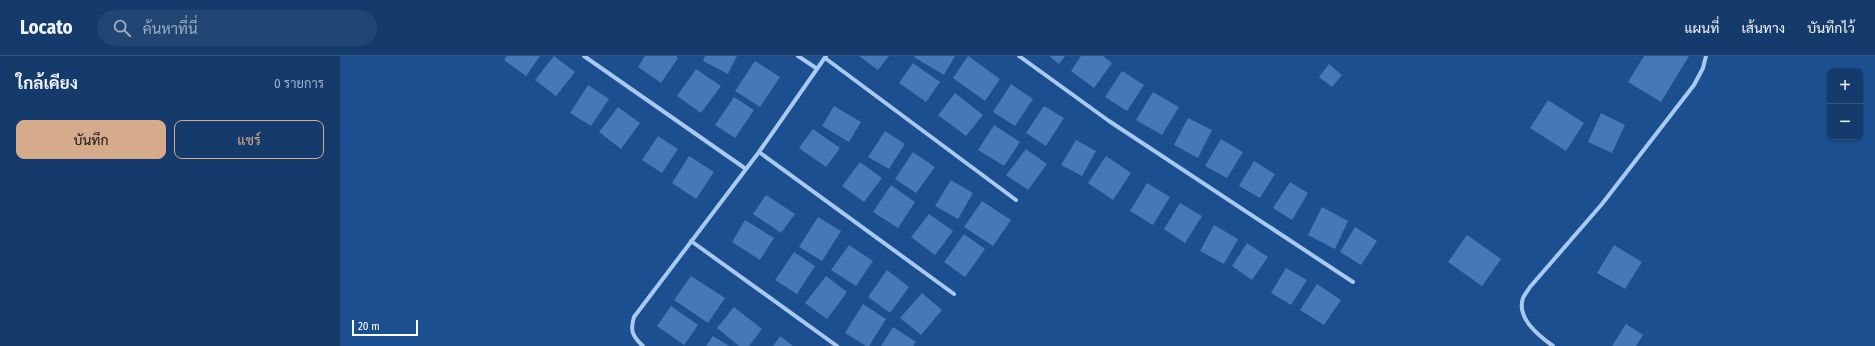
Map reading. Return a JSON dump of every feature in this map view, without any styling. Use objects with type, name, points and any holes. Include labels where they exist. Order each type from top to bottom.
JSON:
[{"type":"street","points":[[584,56],[746,169]]},
{"type":"street","points":[[798,56],[816,68]]},
{"type":"street","points":[[1019,56],[1109,121],[1353,282]]},
{"type":"street","points":[[1552,346],[1533,329],[1526,318],[1522,308],[1523,298],[1530,287],[1602,204],[1694,85],[1703,68],[1706,56]]},
{"type":"street","points":[[643,346],[633,335],[631,328],[634,317],[759,152],[825,57],[1016,200]]},
{"type":"street","points":[[759,152],[954,294]]},
{"type":"street","points":[[691,242],[837,346]]},
{"type":"building","points":[[507,56],[540,56],[526,76],[504,60]]},
{"type":"building","points":[[554,56],[575,72],[556,96],[535,80]]},
{"type":"building","points":[[645,56],[676,56],[678,58],[661,83],[638,67]]},
{"type":"building","points":[[705,56],[737,56],[728,74],[703,61]]},
{"type":"building","points":[[859,56],[889,56],[878,70]]},
{"type":"building","points":[[955,56],[944,75],[914,57]]},
{"type":"building","points":[[968,56],[1000,79],[985,101],[953,78]]},
{"type":"building","points":[[1049,56],[1065,56],[1059,64]]},
{"type":"building","points":[[1081,56],[1103,56],[1112,63],[1094,88],[1071,71]]},
{"type":"building","points":[[1644,56],[1689,56],[1661,102],[1628,82]]},
{"type":"building","points":[[755,61],[780,77],[760,107],[735,91]]},
{"type":"building","points":[[913,63],[940,82],[926,102],[899,83]]},
{"type":"building","points":[[1329,64],[1342,75],[1332,87],[1319,77]]},
{"type":"building","points":[[696,69],[721,86],[701,113],[677,96]]},
{"type":"building","points":[[1122,71],[1144,85],[1127,111],[1105,97]]},
{"type":"building","points":[[1011,84],[1033,99],[1015,126],[993,112]]},
{"type":"building","points":[[588,85],[609,99],[591,126],[570,113]]},
{"type":"building","points":[[1153,92],[1179,107],[1162,135],[1136,120]]},
{"type":"building","points":[[955,93],[983,115],[966,136],[938,115]]},
{"type":"building","points":[[734,97],[754,110],[735,138],[715,125]]},
{"type":"building","points":[[1548,100],[1584,123],[1566,151],[1530,128]]},
{"type":"building","points":[[834,106],[861,122],[849,142],[822,126]]},
{"type":"building","points":[[1044,106],[1064,118],[1046,146],[1026,133]]},
{"type":"building","points":[[618,107],[640,123],[621,149],[599,132]]},
{"type":"building","points":[[1601,113],[1625,125],[1612,153],[1588,142]]},
{"type":"building","points":[[1188,118],[1212,130],[1198,158],[1174,145]]},
{"type":"building","points":[[994,125],[1020,142],[1004,166],[978,150]]},
{"type":"building","points":[[813,129],[840,148],[826,167],[799,148]]},
{"type":"building","points":[[885,131],[905,144],[889,169],[868,157]]},
{"type":"building","points":[[658,136],[678,149],[662,173],[642,160]]},
{"type":"building","points":[[1221,139],[1243,152],[1227,178],[1205,166]]},
{"type":"building","points":[[1076,140],[1096,151],[1082,176],[1061,165]]},
{"type":"building","points":[[1026,149],[1047,164],[1028,190],[1006,175]]},
{"type":"building","points":[[913,152],[935,167],[916,193],[895,179]]},
{"type":"building","points":[[689,156],[714,172],[696,199],[672,183]]},
{"type":"building","points":[[1106,156],[1131,173],[1113,200],[1088,183]]},
{"type":"building","points":[[1254,161],[1275,174],[1260,198],[1239,186]]},
{"type":"building","points":[[860,162],[882,178],[864,202],[842,186]]},
{"type":"building","points":[[951,180],[973,193],[958,219],[935,206]]},
{"type":"building","points":[[1290,182],[1308,193],[1292,220],[1273,208]]},
{"type":"building","points":[[1147,183],[1170,197],[1153,225],[1130,211]]},
{"type":"building","points":[[891,185],[915,202],[898,228],[873,212]]},
{"type":"building","points":[[766,195],[795,214],[781,233],[753,214]]},
{"type":"building","points":[[982,201],[1011,220],[993,246],[964,227]]},
{"type":"building","points":[[1180,203],[1202,216],[1185,243],[1164,229]]},
{"type":"building","points":[[1322,207],[1348,221],[1335,249],[1308,235]]},
{"type":"building","points":[[929,214],[953,231],[935,255],[911,237]]},
{"type":"building","points":[[818,217],[841,231],[822,261],[799,247]]},
{"type":"building","points":[[745,220],[774,238],[760,260],[732,242]]},
{"type":"building","points":[[1214,225],[1238,239],[1224,264],[1200,251]]},
{"type":"building","points":[[1355,227],[1377,241],[1361,265],[1340,252]]},
{"type":"building","points":[[964,234],[985,249],[965,277],[944,262]]},
{"type":"building","points":[[1467,235],[1501,259],[1482,286],[1448,262]]},
{"type":"building","points":[[1247,243],[1268,257],[1252,280],[1232,266]]},
{"type":"building","points":[[849,245],[873,261],[856,286],[831,270]]},
{"type":"building","points":[[1614,245],[1642,262],[1625,289],[1597,273]]},
{"type":"building","points":[[794,252],[815,266],[797,294],[775,280]]},
{"type":"building","points":[[1286,268],[1307,280],[1291,305],[1271,293]]},
{"type":"building","points":[[887,270],[909,287],[890,313],[868,297]]},
{"type":"building","points":[[691,276],[725,298],[708,323],[674,300]]},
{"type":"building","points":[[826,276],[847,292],[827,319],[805,303]]},
{"type":"building","points":[[1317,284],[1341,300],[1324,325],[1300,310]]},
{"type":"building","points":[[922,293],[942,310],[921,335],[900,318]]},
{"type":"building","points":[[863,304],[886,319],[869,346],[866,346],[845,333]]},
{"type":"building","points":[[671,306],[698,325],[684,345],[657,326]]},
{"type":"building","points":[[734,307],[762,329],[749,346],[739,346],[717,328]]},
{"type":"building","points":[[1626,324],[1643,335],[1636,346],[1612,346]]},
{"type":"building","points":[[893,327],[916,342],[913,346],[881,346]]},
{"type":"building","points":[[713,336],[729,346],[706,346]]},
{"type":"building","points":[[780,336],[793,346],[773,346]]}]
